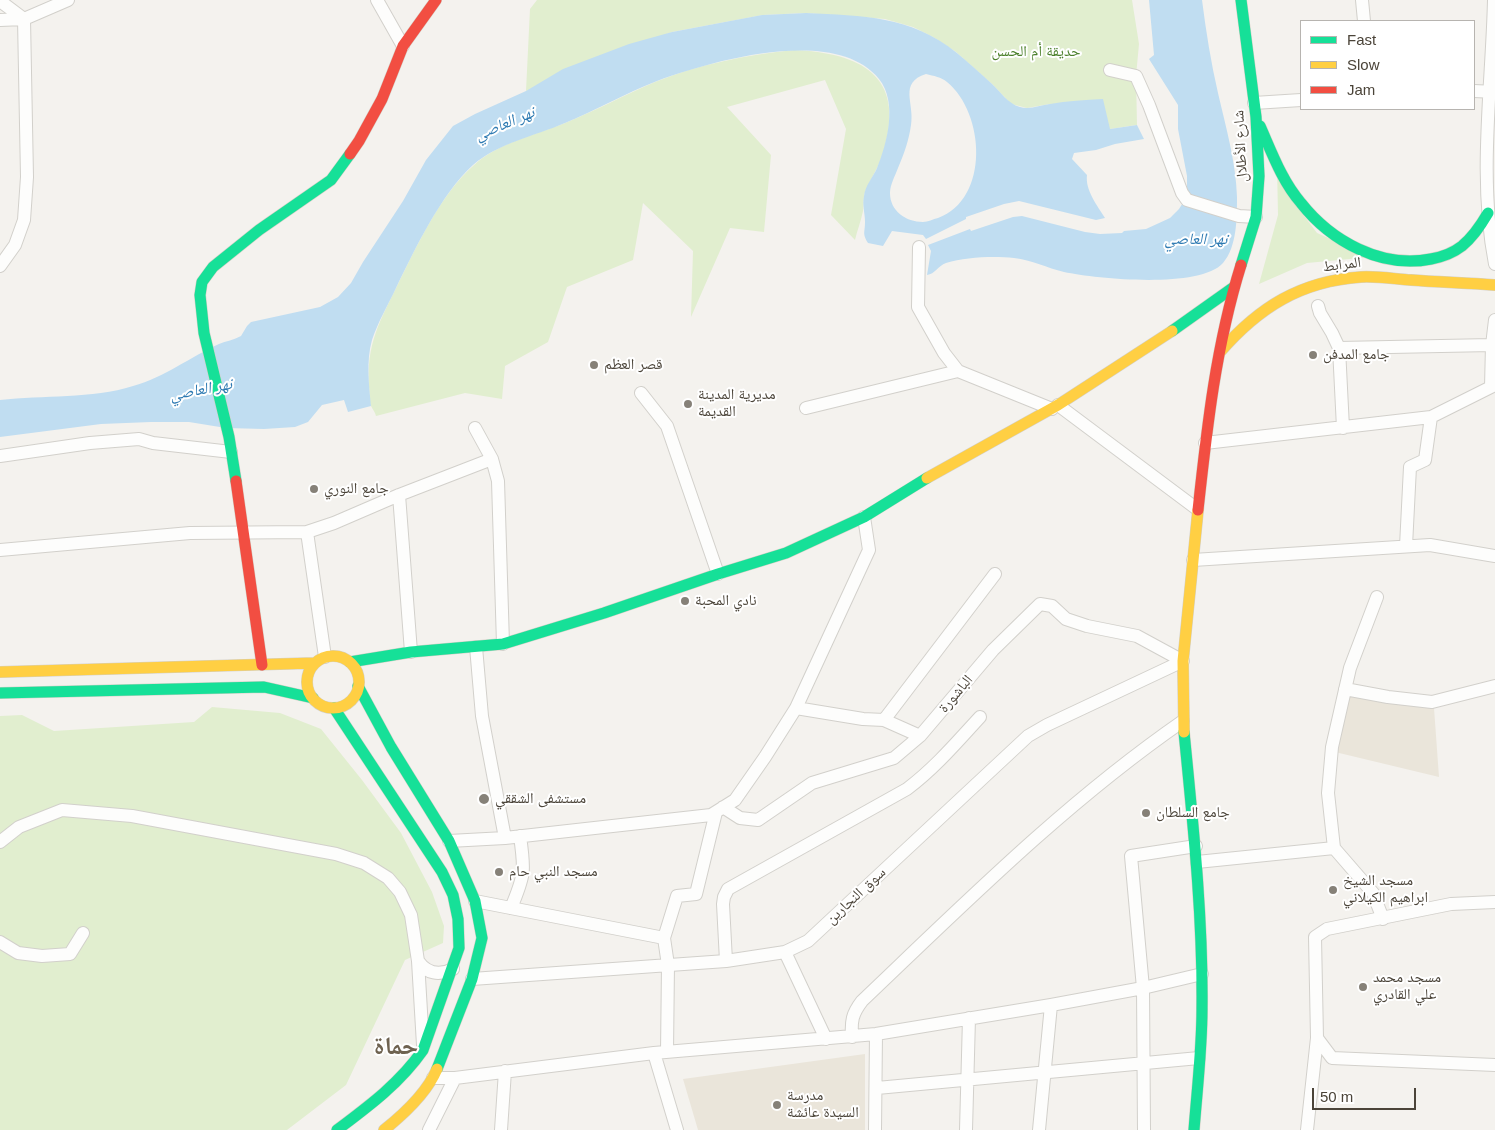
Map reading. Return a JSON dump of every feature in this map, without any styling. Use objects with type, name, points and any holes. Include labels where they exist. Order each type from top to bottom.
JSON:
[{"type":"main road","points":[[262,665],[229,437],[204,333],[200,295],[205,277],[213,267],[259,230],[330,180],[345,161],[371,120],[404,46],[436,0]]},
{"type":"main road","name":"شارع الأطلال","points":[[1194,1130],[1202,974],[1196,846],[1183,721],[1183,661],[1197,509],[1218,355],[1234,287],[1256,217],[1259,176],[1256,116],[1241,0]]},
{"type":"main road","points":[[1256,116],[1277,167],[1301,204],[1332,234],[1370,255],[1410,262],[1429,260],[1447,255],[1461,246],[1477,230],[1488,213]]},
{"type":"main road","name":"المرابط","points":[[1218,355],[1231,338],[1263,310],[1294,292],[1321,283],[1342,278],[1363,277],[1495,285]]},
{"type":"main road","points":[[350,662],[411,652],[476,648],[503,644],[786,553],[864,517],[944,467],[1055,407],[1180,326],[1234,287]]},
{"type":"main road","points":[[0,672],[262,665],[320,660],[338,656],[350,662],[358,677],[356,694],[343,706],[334,708],[319,704],[309,691],[308,676],[320,660]]},
{"type":"main road","points":[[358,686],[391,747],[449,841],[475,901],[482,938],[472,979],[433,1078],[404,1114],[384,1130]]},
{"type":"main road","points":[[0,693],[264,687],[313,698]]},
{"type":"main road","points":[[334,708],[442,872],[453,895],[458,919],[459,948],[423,1050],[415,1063],[401,1077],[336,1130]]},
{"type":"street","points":[[0,20],[24,19],[68,0]]},
{"type":"street","points":[[377,0],[404,46]]},
{"type":"street","points":[[1362,0],[1364,20]]},
{"type":"street","points":[[1494,0],[1492,91],[1487,149],[1491,193],[1488,213],[1495,264]]},
{"type":"street","points":[[0,1],[24,19]]},
{"type":"street","points":[[0,266],[15,245],[24,220],[27,177],[24,19]]},
{"type":"street","points":[[1110,70],[1136,76],[1182,193],[1188,200],[1239,216],[1256,217]]},
{"type":"street","points":[[1475,90],[1492,91]]},
{"type":"street","points":[[1254,103],[1300,100]]},
{"type":"street","points":[[920,247],[918,307],[944,353],[958,371],[1055,407],[1197,509]]},
{"type":"street","points":[[1318,306],[1339,348],[1342,428]]},
{"type":"street","points":[[1205,444],[1431,417],[1491,387],[1492,345],[1495,320]]},
{"type":"street","points":[[1339,348],[1492,345]]},
{"type":"street","points":[[806,408],[958,371]]},
{"type":"street","points":[[641,393],[666,426],[718,574]]},
{"type":"street","points":[[1406,546],[1410,467],[1425,460],[1431,417]]},
{"type":"street","points":[[475,428],[492,459],[498,481],[503,644]]},
{"type":"street","points":[[0,456],[90,443],[139,439],[153,443],[231,452]]},
{"type":"street","points":[[0,550],[190,533],[307,532],[334,523],[399,495],[492,459]]},
{"type":"street","points":[[399,495],[411,652]]},
{"type":"street","points":[[449,841],[505,838],[711,815],[735,800],[796,708],[869,550],[864,517]]},
{"type":"street","points":[[307,532],[320,660]]},
{"type":"street","points":[[1193,560],[1430,545],[1495,556]]},
{"type":"street","points":[[884,720],[995,574]]},
{"type":"street","points":[[1377,598],[1350,668],[1332,747],[1328,794],[1334,848],[1373,893],[1384,919]]},
{"type":"street","name":"الباشورة","points":[[719,810],[740,818],[758,820],[812,783],[894,758],[920,736],[993,650],[1040,604],[1052,606],[1066,619],[1087,626],[1138,636],[1183,661]]},
{"type":"street","points":[[476,648],[482,716],[505,838]]},
{"type":"street","name":"سوق النجارين","points":[[472,979],[726,961],[785,952],[808,941],[1028,736],[1047,725],[1183,661]]},
{"type":"street","points":[[1345,689],[1388,697],[1432,702],[1495,686]]},
{"type":"street","points":[[796,708],[863,719],[884,720],[920,736]]},
{"type":"street","points":[[726,961],[723,904],[728,889],[907,789],[940,762],[980,717]]},
{"type":"street","points":[[852,1037],[851,1022],[854,1011],[862,1001],[1024,848],[1111,774],[1183,721]]},
{"type":"street","points":[[0,842],[19,827],[62,810],[132,816],[336,854],[364,863],[388,878],[400,892],[411,914],[418,961],[423,1050]]},
{"type":"street","points":[[677,1130],[660,1053],[668,965],[664,938],[677,896],[696,894],[719,810]]},
{"type":"street","points":[[511,908],[522,883],[525,867],[520,836]]},
{"type":"street","points":[[1144,1130],[1143,988],[1131,856],[1196,846]]},
{"type":"street","points":[[1197,862],[1334,848]]},
{"type":"street","points":[[1477,903],[1495,892]]},
{"type":"street","points":[[475,901],[664,938]]},
{"type":"street","points":[[1307,1130],[1317,1038],[1315,937],[1327,930],[1451,904],[1495,902]]},
{"type":"street","points":[[0,942],[18,953],[42,956],[70,954],[83,933]]},
{"type":"street","points":[[785,952],[826,1039]]},
{"type":"street","points":[[418,961],[427,970],[434,973],[440,974],[453,969]]},
{"type":"street","points":[[433,1078],[455,1078],[660,1053],[876,1034],[1051,1005],[1143,988],[1202,974]]},
{"type":"street","points":[[1039,1130],[1051,1005]]},
{"type":"street","points":[[966,1130],[969,1018]]},
{"type":"street","points":[[875,1130],[877,1088],[876,1034]]},
{"type":"street","points":[[1317,1038],[1332,1058],[1495,1065]]},
{"type":"street","points":[[877,1088],[1199,1058]]},
{"type":"street","points":[[501,1130],[505,1071]]},
{"type":"street","points":[[429,1130],[455,1078]]},
{"type":"shaded area","points":[[1348,693],[1434,708],[1439,777],[1335,752]]},
{"type":"shaded area","name":"مدرسة السيدة عائشة","points":[[865,1054],[865,1130],[698,1130],[683,1079]]},
{"type":"green space","name":"حديقة أم الحسن","points":[[537,0],[1132,0],[1139,44],[1136,76],[1137,125],[1110,129],[1050,104],[1027,108],[1011,104],[956,52],[913,27],[885,19],[806,13],[763,15],[672,32],[526,91],[530,9]]},
{"type":"green space","points":[[794,50],[839,56],[857,63],[872,73],[883,86],[888,103],[889,124],[884,150],[865,192],[863,211],[855,240],[831,215],[846,129],[825,80],[727,107],[771,155],[764,232],[730,228],[691,317],[693,251],[643,203],[633,260],[567,287],[548,342],[505,366],[502,399],[465,393],[376,416],[370,402],[369,372],[372,345],[380,322],[413,253],[440,205],[473,166],[493,151],[505,145],[576,118],[643,87],[672,76],[723,61]]},
{"type":"green space","points":[[1277,166],[1293,201],[1317,233],[1371,257],[1307,263],[1259,284],[1278,215]]},
{"type":"green space","points":[[212,707],[280,713],[321,729],[401,833],[432,892],[444,926],[443,943],[405,960],[346,1085],[287,1130],[0,1130],[0,716],[22,715],[54,731],[194,722]]},
{"type":"water","name":"نهر العاصي","points":[[1149,0],[1202,0],[1215,82],[1235,171],[1237,205],[1234,241],[1223,263],[1211,271],[1193,276],[1147,280],[1079,275],[1021,259],[989,257],[962,259],[946,263],[927,275],[931,251],[928,245],[970,229],[971,231],[1013,217],[1022,216],[1085,232],[1100,234],[1122,233],[1124,231],[1146,229],[1170,218],[1179,209],[1184,201],[1187,176],[1178,129],[1178,105],[1149,59],[1154,55]]},
{"type":"water","points":[[806,13],[847,15],[904,24],[939,40],[957,53],[1008,100],[1020,107],[1028,108],[1063,102],[1103,99],[1110,129],[1137,125],[1144,139],[1074,153],[1072,159],[1087,175],[1090,192],[1105,218],[1096,220],[1019,201],[966,217],[966,219],[926,239],[923,235],[892,231],[883,246],[868,243],[866,240],[863,203],[866,189],[881,158],[889,123],[888,99],[885,88],[879,79],[859,63],[833,54],[804,51],[772,52],[740,57],[709,65],[657,81],[565,123],[505,145],[483,157],[461,177],[430,223],[377,327],[369,356],[368,373],[371,406],[348,412],[344,400],[322,405],[308,422],[295,427],[264,429],[226,428],[189,422],[151,422],[101,424],[0,437],[0,400],[84,395],[133,386],[167,372],[208,349],[236,339],[241,336],[251,322],[320,307],[338,297],[351,283],[403,201],[426,160],[453,126],[526,91],[563,69],[629,44],[672,32],[762,15]],"holes":[[[926,74],[945,80],[960,96],[969,114],[975,134],[976,154],[974,175],[967,193],[955,208],[938,218],[923,222],[905,218],[900,214],[893,205],[890,193],[908,142],[912,117],[910,88],[917,78]]]},
{"type":"traffic: fast","points":[[1241,0],[1256,117],[1259,176],[1256,217],[1241,265]]},
{"type":"traffic: fast","points":[[1260,126],[1288,185],[1313,217],[1342,240],[1376,256],[1412,261],[1431,259],[1447,254],[1459,248],[1470,239],[1488,213]]},
{"type":"traffic: fast","points":[[236,481],[229,437],[204,333],[200,295],[202,282],[213,267],[259,230],[331,180],[350,154]]},
{"type":"traffic: fast","points":[[1172,331],[1234,287]]},
{"type":"traffic: fast","points":[[350,662],[411,652],[503,644],[604,613],[786,553],[864,517],[927,478]]},
{"type":"traffic: fast","points":[[358,686],[391,747],[449,841],[475,901],[482,938],[472,979],[437,1069]]},
{"type":"traffic: fast","points":[[0,693],[264,687],[313,698]]},
{"type":"traffic: fast","points":[[334,708],[442,872],[453,895],[458,919],[459,948],[423,1050],[394,1083],[337,1130]]},
{"type":"traffic: fast","points":[[1184,732],[1197,870],[1202,974],[1201,1039],[1194,1130]]},
{"type":"traffic: slow","points":[[1220,352],[1250,322],[1266,310],[1283,299],[1319,284],[1361,277],[1380,277],[1495,285]]},
{"type":"traffic: slow","points":[[927,478],[1058,405],[1172,331]]},
{"type":"traffic: slow","points":[[1184,732],[1183,661],[1198,510]]},
{"type":"traffic: slow","points":[[333,656],[343,658],[351,664],[357,672],[359,682],[357,692],[351,700],[343,706],[333,708],[323,706],[315,700],[309,692],[307,682],[309,672],[315,664],[323,658],[333,656]]},
{"type":"traffic: slow","points":[[0,672],[315,663]]},
{"type":"traffic: slow","points":[[384,1130],[421,1095],[437,1069]]},
{"type":"traffic: jam","points":[[350,154],[382,99],[403,46],[436,0]]},
{"type":"traffic: jam","points":[[1198,510],[1209,417],[1219,356],[1232,295],[1241,265]]},
{"type":"traffic: jam","points":[[236,481],[262,665]]},
{"type":"place","name":"جامع المدفن","points":[[1313,355]]},
{"type":"place","name":"قصر العظم","points":[[594,365]]},
{"type":"place","name":"مديرية المدينة القديمة","points":[[688,404]]},
{"type":"place","name":"جامع النوري","points":[[314,489]]},
{"type":"place","name":"نادي المحبة","points":[[685,601]]},
{"type":"place","name":"مستشفى الشققي","points":[[484,799]]},
{"type":"place","name":"جامع السلطان","points":[[1146,813]]},
{"type":"place","name":"مسجد النبي حام","points":[[499,872]]},
{"type":"place","name":"مسجد الشيخ ابراهيم الكيلاني","points":[[1333,890]]},
{"type":"place","name":"مسجد محمد علي القادري","points":[[1363,987]]},
{"type":"place","name":"مدرسة السيدة عائشة","points":[[777,1105]]},
{"type":"district","name":"حماة","points":[[396,1047]]}]
